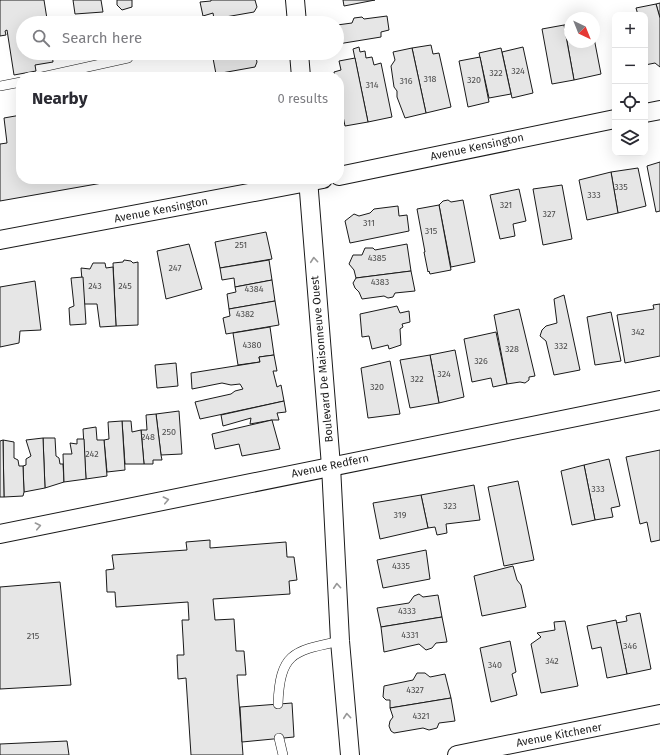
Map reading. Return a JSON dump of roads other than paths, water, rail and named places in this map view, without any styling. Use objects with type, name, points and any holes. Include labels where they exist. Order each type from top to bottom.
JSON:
[{"type":"street","points":[[295,0],[296,16]]},
{"type":"street","points":[[300,60],[301,72]]},
{"type":"street","points":[[648,112],[660,110]]},
{"type":"street","name":"Avenue Kensington","points":[[344,175],[612,120]]},
{"type":"street","name":"Avenue Kensington","points":[[0,240],[292,184]]},
{"type":"street","name":"Boulevard De Maisonneuve Ouest","points":[[313,184],[331,466],[340,641],[350,755]]},
{"type":"street","name":"Avenue Redfern","points":[[0,534],[660,400]]},
{"type":"street","name":"Avenue Kitchener","points":[[457,755],[660,714]]},
{"type":"lane","points":[[65,72],[119,60]]},
{"type":"lane","points":[[0,86],[16,83]]},
{"type":"lane","points":[[278,704],[282,670],[291,657],[309,648],[340,641]]},
{"type":"lane","points":[[279,738],[283,755]]}]
